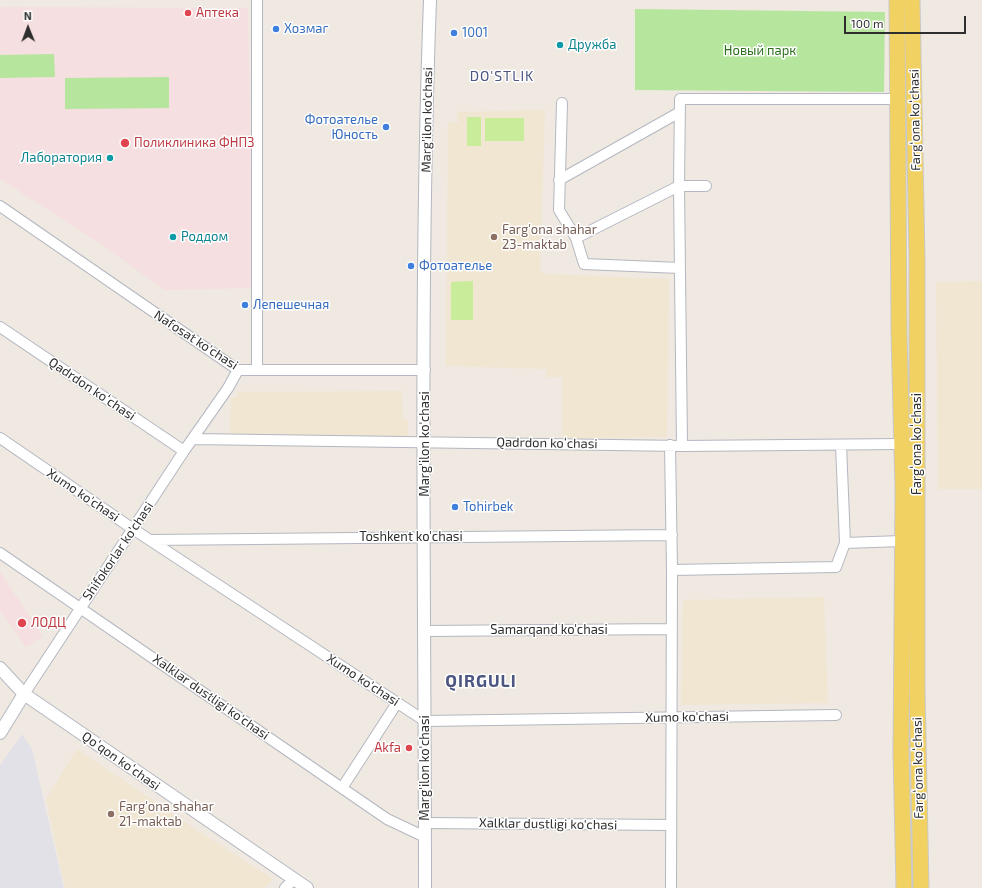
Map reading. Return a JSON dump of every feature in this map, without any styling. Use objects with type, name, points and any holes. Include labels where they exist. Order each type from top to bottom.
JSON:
[{"type":"main road","name":"Fargʻona koʻchasi","points":[[897,0],[902,541],[901,752],[904,888]]},
{"type":"main road","name":"Fargʻona koʻchasi","points":[[912,0],[917,258],[917,690],[921,888]]},
{"type":"street","points":[[257,0],[257,370]]},
{"type":"street","name":"Marg'ilon ko'chasi","points":[[425,888],[426,106],[430,0]]},
{"type":"street","points":[[682,446],[679,186],[680,99],[897,99]]},
{"type":"street","points":[[562,103],[559,210],[576,238],[584,264],[680,268]]},
{"type":"street","points":[[559,180],[680,112]]},
{"type":"street","points":[[576,238],[679,186],[706,186]]},
{"type":"street","name":"Nafosat ko'chasi","points":[[0,206],[238,370],[425,370]]},
{"type":"street","name":"Qadrdon koʻchasi","points":[[0,327],[184,451]]},
{"type":"street","name":"Shifokorlar ko'chasi","points":[[0,733],[24,694],[184,451],[228,388],[238,370]]},
{"type":"street","name":"Xumo ko'chasi","points":[[0,438],[133,529],[425,721],[836,715]]},
{"type":"street","name":"Qadrdon koʻchasi","points":[[193,439],[425,441],[682,446],[901,444]]},
{"type":"street","points":[[670,445],[672,535],[671,888]]},
{"type":"street","points":[[672,570],[836,567],[845,543],[840,445]]},
{"type":"street","name":"Toshkent ko'chasi","points":[[150,540],[672,535]]},
{"type":"street","points":[[845,543],[902,541]]},
{"type":"street","name":"Xalklar dustligi ko'chasi","points":[[0,553],[81,607],[387,819],[425,837]]},
{"type":"street","name":"Samarqand ko'chasi","points":[[425,631],[672,629]]},
{"type":"street","name":"Qoʻqon koʻchasi","points":[[0,668],[24,694],[289,884],[307,888]]},
{"type":"street","points":[[342,788],[397,703]]},
{"type":"street","name":"Xalklar dustligi ko'chasi","points":[[425,823],[671,825]]},
{"type":"shaded area","name":"Поликлиника ФНПЗ","points":[[0,7],[248,8],[253,288],[164,290],[102,245],[0,179]]},
{"type":"shaded area","points":[[545,110],[540,271],[546,274],[669,279],[667,437],[562,439],[562,377],[546,377],[546,369],[446,366],[448,122],[458,123],[457,112]]},
{"type":"shaded area","points":[[982,281],[982,489],[938,489],[936,282]]},
{"type":"shaded area","points":[[402,391],[403,419],[408,419],[408,438],[230,437],[231,398],[237,397],[237,392]]},
{"type":"shaded area","name":"ЛОДЦ","points":[[0,572],[43,636],[26,647],[0,610]]},
{"type":"shaded area","points":[[824,597],[828,703],[681,705],[683,600]]},
{"type":"shaded area","points":[[22,734],[32,749],[64,888],[0,888],[0,765]]},
{"type":"shaded area","name":"Farg'ona shahar 21-maktab","points":[[77,749],[195,829],[273,879],[264,888],[65,888],[46,799]]},
{"type":"green space","name":"Новый парк","points":[[635,9],[885,12],[884,92],[635,90]]},
{"type":"green space","points":[[54,54],[55,77],[0,78],[0,55]]},
{"type":"green space","points":[[169,77],[169,108],[65,109],[65,78]]},
{"type":"green space","points":[[467,117],[481,117],[481,146],[467,146]]},
{"type":"green space","points":[[485,118],[524,118],[524,141],[485,141]]},
{"type":"green space","points":[[473,281],[473,320],[451,320],[451,282]]},
{"type":"place","name":"Аптека","points":[[188,13]]},
{"type":"place","name":"Хозмаг","points":[[276,29]]},
{"type":"place","name":"1001","points":[[454,33]]},
{"type":"place","name":"Дружба","points":[[560,45]]},
{"type":"place","name":"Фотоателье Юность","points":[[386,127]]},
{"type":"place","name":"Поликлиника ФНПЗ","points":[[125,143]]},
{"type":"place","name":"Лаборатория","points":[[110,158]]},
{"type":"place","name":"Роддом","points":[[173,237]]},
{"type":"place","name":"Farg'ona shahar 23-maktab","points":[[494,237]]},
{"type":"place","name":"Фотоателье","points":[[411,266]]},
{"type":"place","name":"Лепешечная","points":[[245,305]]},
{"type":"place","name":"Tohirbek","points":[[455,507]]},
{"type":"place","name":"ЛОДЦ","points":[[22,623]]},
{"type":"place","name":"Akfa","points":[[409,748]]},
{"type":"place","name":"Farg'ona shahar 21-maktab","points":[[111,814]]},
{"type":"district","name":"DO'STLIK","points":[[502,76]]},
{"type":"district","name":"QIRGULI","points":[[481,681]]}]
